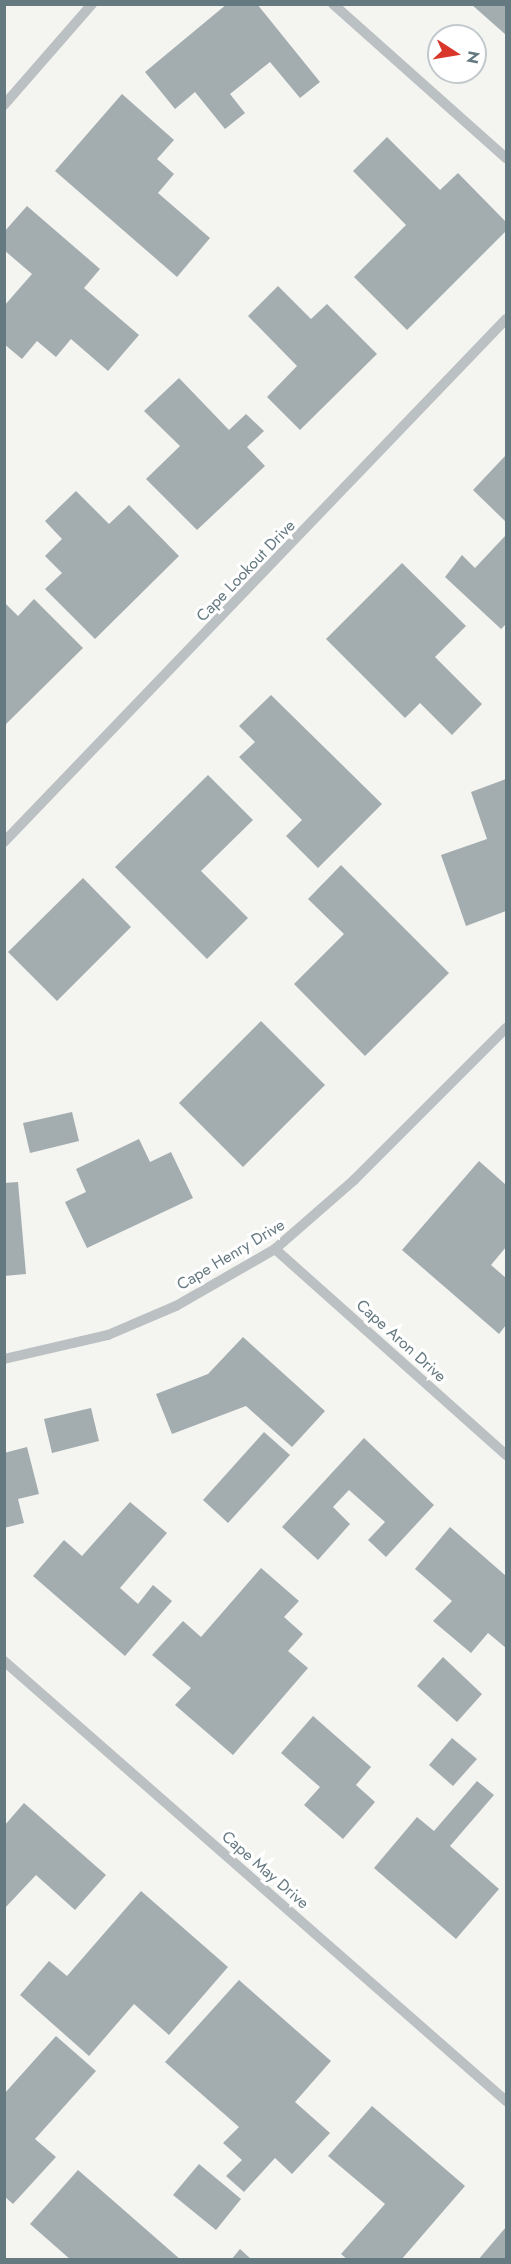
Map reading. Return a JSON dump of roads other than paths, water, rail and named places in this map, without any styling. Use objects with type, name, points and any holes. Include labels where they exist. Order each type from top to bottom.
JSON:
[{"type":"street","points":[[4,105],[92,4]]},
{"type":"street","points":[[333,4],[507,158]]},
{"type":"street","name":"Cape Lookout Drive","points":[[4,842],[507,319]]},
{"type":"street","name":"Cape Henry Drive","points":[[4,1359],[108,1335],[176,1306],[275,1249],[303,1228],[507,1028]]},
{"type":"street","name":"Cape Aron Drive","points":[[275,1249],[507,1455]]},
{"type":"street","name":"Cape May Drive","points":[[4,1661],[507,2101]]}]
